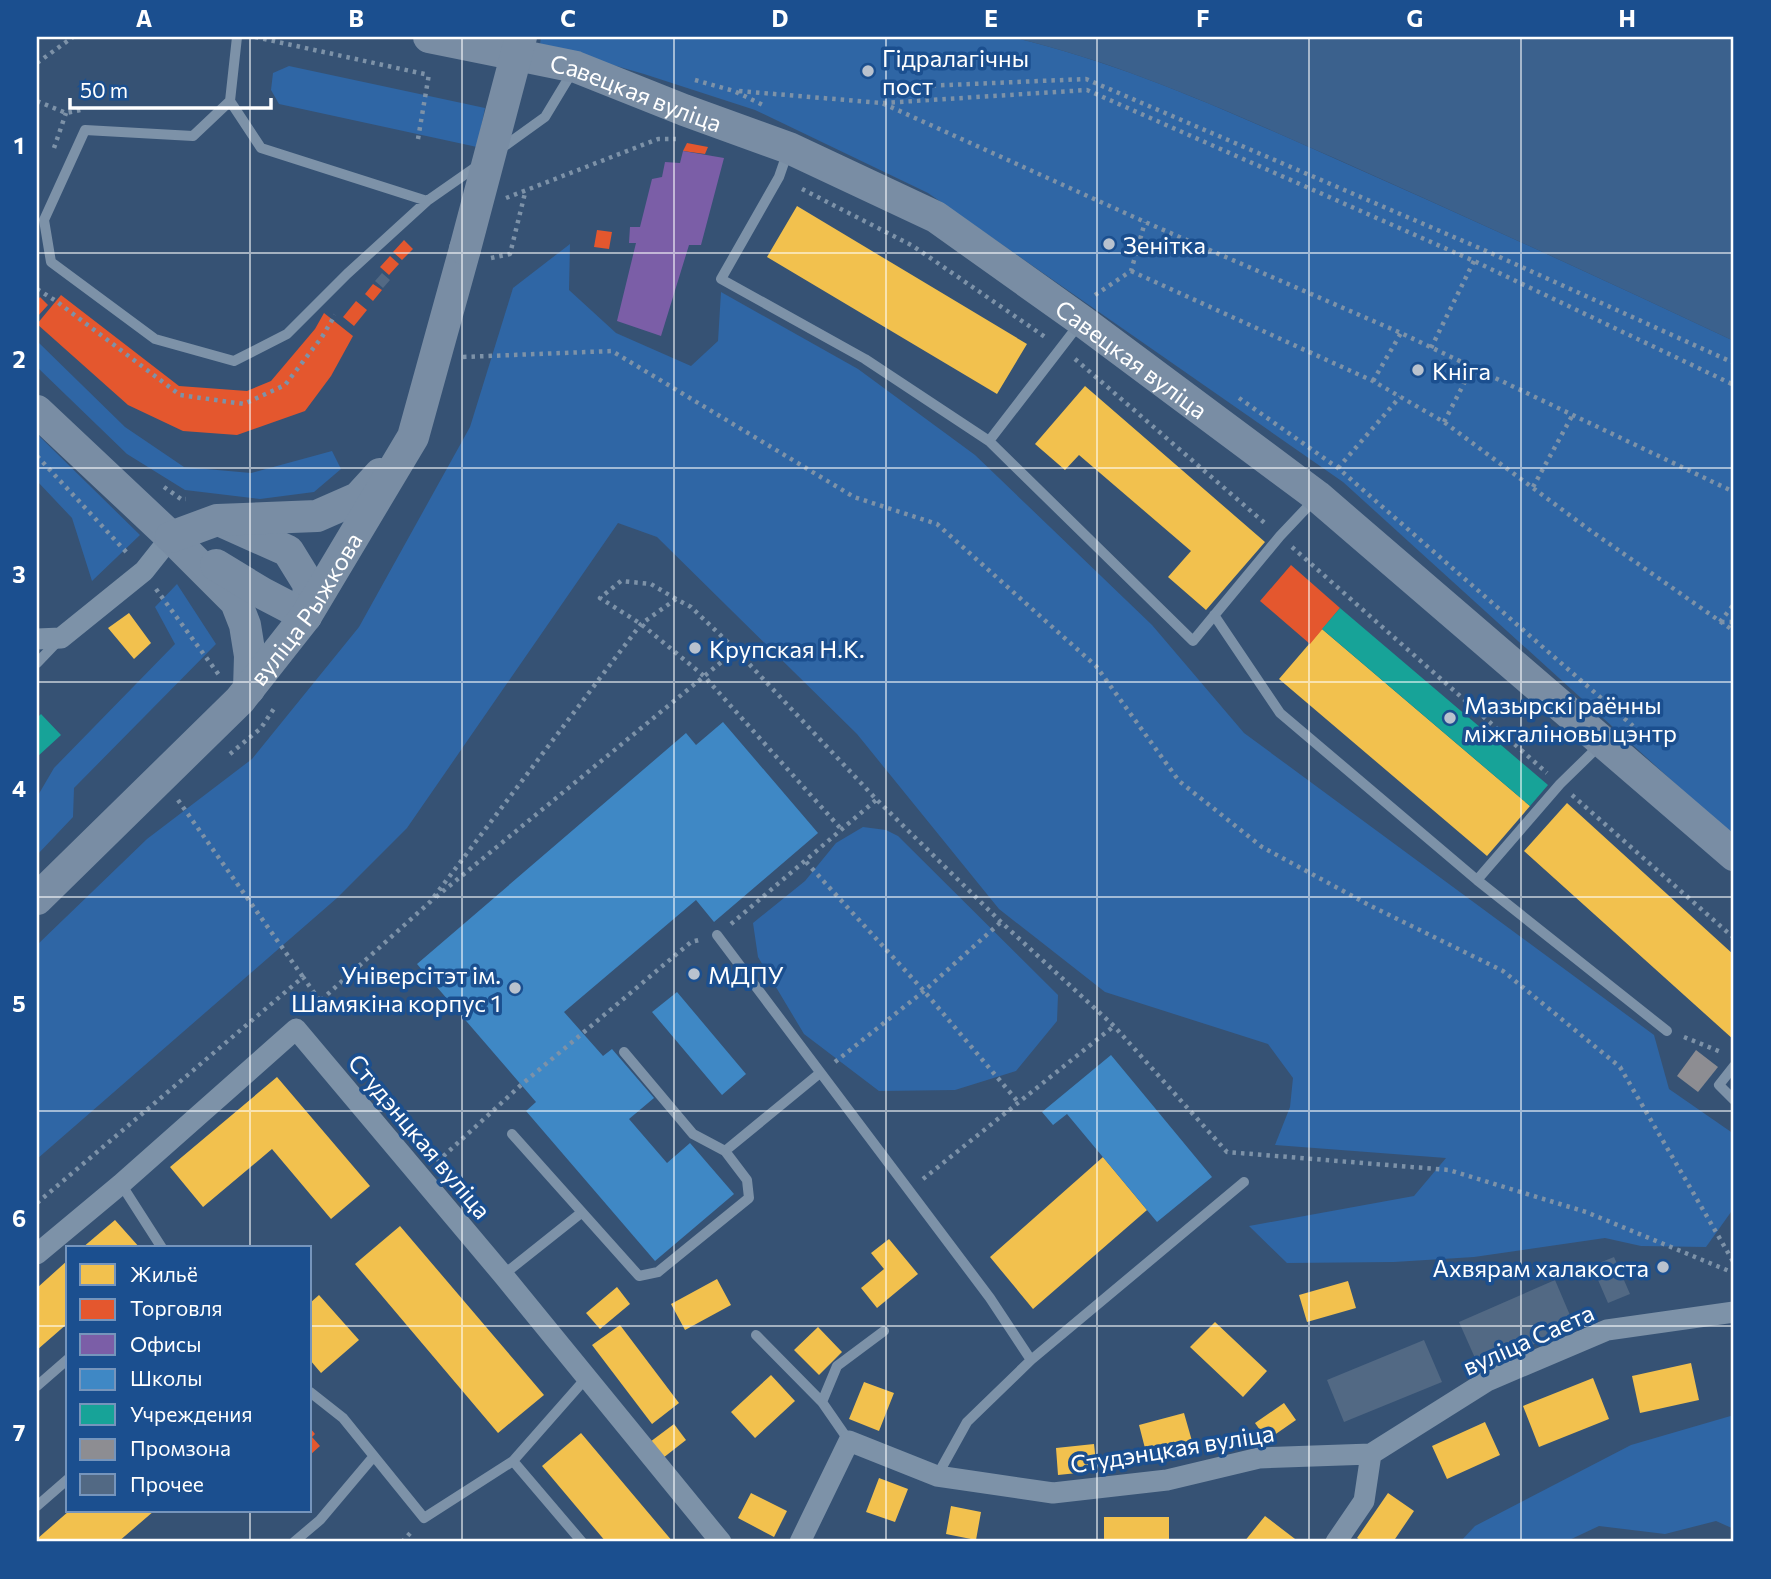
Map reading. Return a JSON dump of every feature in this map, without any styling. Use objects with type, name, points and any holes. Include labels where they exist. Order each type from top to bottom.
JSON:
[{"type":"main road","name":"вуліца Рыжкова","points":[[37,899],[249,689],[306,616],[413,437],[476,254],[521,37]]},
{"type":"main road","name":"Савецкая вуліца","points":[[435,38],[576,67],[789,148],[936,217],[1087,309],[1317,496],[1734,855]]},
{"type":"main road","points":[[37,411],[236,602],[245,625],[250,656],[249,689]]},
{"type":"main road","points":[[171,537],[206,510],[317,516],[358,498],[413,437]]},
{"type":"main road","points":[[171,537],[262,593],[306,616],[309,585],[288,551],[206,510]]},
{"type":"street","points":[[37,639],[61,638],[144,571],[171,537]]},
{"type":"street","points":[[37,1254],[121,1184],[296,1029]]},
{"type":"street","name":"Студэнцкая вуліца","points":[[296,1029],[503,1275],[721,1542]]},
{"type":"street","name":"вуліца Саета","points":[[1371,1454],[1488,1381],[1607,1330],[1734,1312]]},
{"type":"street","points":[[800,1542],[849,1441]]},
{"type":"street","name":"Студэнцкая вуліца","points":[[849,1441],[937,1476],[1053,1493],[1167,1480],[1259,1458],[1371,1454]]},
{"type":"street","points":[[1336,1542],[1364,1501],[1371,1454]]},
{"type":"lane","points":[[237,37],[230,101],[261,148],[427,201]]},
{"type":"lane","points":[[230,101],[193,136],[85,130],[44,220],[51,262],[155,339],[234,361],[287,334],[347,274],[427,201],[545,117],[576,67]]},
{"type":"lane","points":[[789,148],[779,177],[721,279],[865,359],[989,441],[1193,641],[1280,536],[1317,496]]},
{"type":"lane","points":[[989,441],[1087,309]]},
{"type":"lane","points":[[1214,615],[1280,713],[1477,880],[1667,1031]]},
{"type":"lane","points":[[37,663],[61,638]]},
{"type":"lane","points":[[1477,880],[1560,784],[1604,741]]},
{"type":"lane","points":[[717,936],[989,1298],[1031,1360]]},
{"type":"lane","points":[[512,1134],[639,1276],[658,1272],[749,1198],[747,1180],[725,1150],[693,1134],[624,1052]]},
{"type":"lane","points":[[1734,1066],[1719,1085],[1734,1100]]},
{"type":"lane","points":[[725,1150],[820,1073]]},
{"type":"lane","points":[[937,1476],[967,1422],[1031,1360],[1244,1182]]},
{"type":"lane","points":[[121,1184],[161,1246]]},
{"type":"lane","points":[[503,1275],[581,1213]]},
{"type":"lane","points":[[822,1402],[837,1367],[884,1331]]},
{"type":"lane","points":[[756,1335],[822,1402],[849,1441]]},
{"type":"lane","points":[[37,1386],[66,1361]]},
{"type":"lane","points":[[312,1394],[343,1418],[424,1518],[513,1461],[587,1377]]},
{"type":"lane","points":[[294,1542],[320,1520],[374,1456]]},
{"type":"lane","points":[[513,1461],[582,1542]]},
{"type":"lane","points":[[37,1506],[66,1481]]},
{"type":"path","points":[[37,63],[73,37]]},
{"type":"path","points":[[255,37],[429,75]]},
{"type":"path","points":[[418,138],[435,38]]},
{"type":"path","points":[[924,86],[1086,79],[1485,250],[1734,363]]},
{"type":"path","points":[[734,91],[882,103],[1087,90],[1474,261],[1734,386]]},
{"type":"path","points":[[882,103],[1145,222],[1401,333],[1734,492]]},
{"type":"path","points":[[476,254],[510,254],[525,192],[658,139],[680,139]]},
{"type":"path","points":[[779,177],[913,246],[1060,347],[1280,536],[1734,938]]},
{"type":"path","points":[[1087,309],[1131,271],[1145,222]]},
{"type":"path","points":[[1431,348],[1474,261]]},
{"type":"path","points":[[1131,271],[1373,382],[1444,422],[1734,631]]},
{"type":"path","points":[[1373,382],[1401,333]]},
{"type":"path","points":[[462,357],[612,351],[854,497],[937,524],[1096,666],[1179,780],[1262,847],[1369,905],[1503,971],[1619,1067],[1734,1263]]},
{"type":"path","points":[[1444,422],[1472,368]]},
{"type":"path","points":[[1338,468],[1401,397]]},
{"type":"path","points":[[1533,487],[1572,416]]},
{"type":"path","points":[[159,484],[181,499],[206,510]]},
{"type":"path","points":[[842,830],[704,676],[641,624],[600,598],[621,581],[651,584],[691,607],[736,650],[876,799],[1001,922],[1114,1026],[1227,1152],[1449,1170],[1586,1212],[1734,1273]]},
{"type":"path","points":[[430,902],[641,624],[676,599]]},
{"type":"path","points":[[1720,622],[1734,604]]},
{"type":"path","points":[[1720,622],[1734,622]]},
{"type":"path","points":[[296,1029],[320,1001],[430,902],[736,650]]},
{"type":"path","points":[[177,799],[320,1001]]},
{"type":"path","points":[[421,1177],[522,1085],[691,942],[717,936],[876,799]]},
{"type":"path","points":[[806,862],[924,991],[1019,1103]]},
{"type":"path","points":[[820,1073],[924,991],[1001,922]]},
{"type":"path","points":[[37,1203],[303,977]]},
{"type":"path","points":[[908,1192],[1114,1026]]},
{"type":"path","points":[[1667,1031],[1721,1052],[1728,1049]]},
{"type":"shaded area","points":[[541,37],[1012,37],[1137,75],[1218,108],[1487,227],[1734,341],[1734,837],[1343,482],[928,193],[755,110],[540,44]]},
{"type":"shaded area","points":[[1012,37],[1734,37],[1734,341],[1219,108],[1137,75]]},
{"type":"shaded area","points":[[289,66],[485,108],[477,147],[279,104],[271,90],[273,73]]},
{"type":"shaded area","points":[[570,244],[569,290],[616,333],[691,366],[718,341],[721,292],[858,369],[975,455],[1152,625],[1244,733],[1654,1035],[1669,1089],[1734,1134],[1734,1198],[1731,1212],[1706,1247],[1641,1246],[1605,1238],[1474,1257],[1394,1262],[1287,1263],[1249,1226],[1414,1196],[1446,1158],[1275,1145],[1290,1107],[1293,1078],[1268,1044],[1105,992],[999,909],[857,734],[657,537],[618,523],[407,828],[337,898],[37,1159],[37,945],[147,839],[252,759],[359,627],[470,427],[513,288]]},
{"type":"shaded area","points":[[37,341],[125,427],[184,467],[251,473],[332,451],[341,469],[314,492],[260,499],[185,490],[127,454],[37,367]]},
{"type":"shaded area","points":[[37,434],[140,535],[92,581],[72,518],[37,481]]},
{"type":"shaded area","points":[[177,584],[216,644],[74,788],[73,817],[37,855],[37,797],[54,768],[175,644],[155,607]]},
{"type":"shaded area","points":[[863,827],[886,830],[898,836],[1058,995],[1057,1021],[1016,1071],[955,1090],[879,1091],[804,1034],[758,957],[753,923],[805,881],[836,843]]},
{"type":"shaded area","points":[[1734,1415],[1734,1529],[1716,1521],[1665,1534],[1599,1526],[1565,1542],[1460,1542],[1475,1526],[1631,1445]]},
{"type":"building: Жильё","points":[[797,206],[1027,344],[997,394],[767,257]]},
{"type":"building: Жильё","points":[[1085,386],[1265,542],[1206,610],[1168,577],[1191,551],[1079,455],[1065,470],[1035,444]]},
{"type":"building: Жильё","points":[[129,613],[151,643],[134,659],[108,628]]},
{"type":"building: Жильё","points":[[1322,629],[1530,806],[1487,856],[1279,679]]},
{"type":"building: Жильё","points":[[1567,803],[1734,955],[1734,1040],[1524,851]]},
{"type":"building: Жильё","points":[[277,1077],[370,1186],[331,1219],[272,1149],[203,1207],[170,1167]]},
{"type":"building: Жильё","points":[[1103,1157],[1147,1210],[1033,1309],[990,1257]]},
{"type":"building: Жильё","points":[[115,1220],[138,1246],[84,1246]]},
{"type":"building: Жильё","points":[[400,1226],[544,1395],[498,1433],[355,1264]]},
{"type":"building: Жильё","points":[[889,1239],[918,1274],[877,1308],[861,1288],[884,1269],[871,1253]]},
{"type":"building: Жильё","points":[[66,1262],[66,1325],[37,1350],[37,1288]]},
{"type":"building: Жильё","points":[[717,1279],[731,1305],[685,1330],[671,1304]]},
{"type":"building: Жильё","points":[[1348,1281],[1356,1308],[1307,1322],[1299,1295]]},
{"type":"building: Жильё","points":[[617,1287],[630,1304],[600,1329],[586,1313]]},
{"type":"building: Жильё","points":[[319,1295],[359,1340],[321,1373],[312,1362],[312,1301]]},
{"type":"building: Жильё","points":[[1215,1322],[1267,1371],[1243,1397],[1190,1347]]},
{"type":"building: Жильё","points":[[620,1325],[679,1403],[652,1424],[592,1345]]},
{"type":"building: Жильё","points":[[818,1327],[842,1352],[819,1375],[794,1350]]},
{"type":"building: Жильё","points":[[1691,1363],[1699,1400],[1640,1413],[1632,1376]]},
{"type":"building: Жильё","points":[[771,1375],[795,1401],[755,1438],[731,1412]]},
{"type":"building: Жильё","points":[[1593,1378],[1609,1419],[1539,1447],[1523,1406]]},
{"type":"building: Жильё","points":[[864,1382],[894,1393],[879,1431],[849,1419]]},
{"type":"building: Жильё","points":[[1284,1403],[1296,1420],[1267,1440],[1255,1423]]},
{"type":"building: Жильё","points":[[1184,1413],[1194,1448],[1148,1460],[1139,1425]]},
{"type":"building: Жильё","points":[[1485,1422],[1500,1455],[1447,1479],[1432,1446]]},
{"type":"building: Жильё","points":[[674,1424],[686,1440],[663,1458],[650,1442]]},
{"type":"building: Жильё","points":[[581,1433],[673,1542],[606,1542],[542,1466]]},
{"type":"building: Жильё","points":[[1094,1444],[1097,1471],[1058,1475],[1056,1448]]},
{"type":"building: Жильё","points":[[879,1478],[908,1489],[895,1522],[866,1512]]},
{"type":"building: Жильё","points":[[751,1493],[787,1511],[774,1537],[738,1518]]},
{"type":"building: Жильё","points":[[1388,1493],[1414,1511],[1393,1542],[1363,1542],[1357,1538]]},
{"type":"building: Жильё","points":[[951,1506],[981,1512],[976,1540],[946,1534]]},
{"type":"building: Жильё","points":[[68,1512],[153,1512],[118,1542],[37,1542],[37,1539]]},
{"type":"building: Жильё","points":[[1265,1516],[1299,1542],[1244,1542]]},
{"type":"building: Жильё","points":[[1104,1517],[1169,1517],[1169,1542],[1104,1542]]},
{"type":"building: Торговля","points":[[687,143],[708,147],[705,154],[683,151]]},
{"type":"building: Торговля","points":[[597,230],[612,232],[609,249],[594,247]]},
{"type":"building: Торговля","points":[[404,240],[413,249],[402,260],[393,252]]},
{"type":"building: Торговля","points":[[390,256],[399,264],[389,275],[380,267]]},
{"type":"building: Торговля","points":[[373,284],[382,290],[373,301],[365,294]]},
{"type":"building: Торговля","points":[[61,295],[179,386],[247,391],[271,381],[315,329],[324,313],[353,336],[331,376],[305,411],[237,435],[183,431],[128,405],[37,324]]},
{"type":"building: Торговля","points":[[40,297],[48,305],[37,317],[37,301]]},
{"type":"building: Торговля","points":[[356,301],[367,310],[354,326],[343,317]]},
{"type":"building: Торговля","points":[[1291,565],[1340,608],[1310,644],[1260,601]]},
{"type":"building: Торговля","points":[[312,1437],[320,1446],[312,1453]]},
{"type":"building: Офисы","points":[[683,151],[724,158],[701,245],[689,245],[661,336],[617,321],[636,243],[629,243],[630,227],[640,227],[652,179],[662,177],[665,162],[680,163]]},
{"type":"building: Школы","name":"Універсітэт ім. Шамякіна корпус 1","points":[[723,722],[818,833],[714,922],[696,900],[564,1012],[603,1056],[612,1049],[654,1098],[629,1119],[667,1163],[690,1143],[734,1194],[655,1261],[526,1111],[536,1102],[417,964],[686,733],[696,745]]},
{"type":"building: Школы","points":[[677,992],[746,1074],[722,1095],[652,1012]]},
{"type":"building: Школы","points":[[1111,1055],[1212,1177],[1157,1222],[1067,1114],[1053,1125],[1042,1112]]},
{"type":"building: Учреждения","points":[[1340,608],[1548,785],[1530,806],[1322,629]]},
{"type":"building: Учреждения","points":[[41,714],[61,735],[37,757],[37,718]]},
{"type":"building: Промзона","points":[[1696,1050],[1718,1067],[1698,1092],[1677,1076]]},
{"type":"building: Прочее","points":[[382,273],[390,280],[383,288],[375,281]]},
{"type":"building: Прочее","points":[[1614,1257],[1630,1294],[1608,1303],[1592,1266]]},
{"type":"building: Прочее","points":[[1555,1280],[1575,1327],[1479,1367],[1459,1322]]},
{"type":"building: Прочее","points":[[1424,1340],[1442,1382],[1344,1422],[1327,1380]]},
{"type":"place","name":"Гідралагічны пост","points":[[868,71]]},
{"type":"place","name":"Зенітка","points":[[1109,244]]},
{"type":"place","name":"Кніга","points":[[1418,370]]},
{"type":"place","name":"Крупская Н.К.","points":[[695,648]]},
{"type":"place","name":"Мазырскі раённы міжгаліновы цэнтр","points":[[1450,718]]},
{"type":"place","name":"МДПУ","points":[[694,974]]},
{"type":"place","name":"Універсітэт ім. Шамякіна корпус 1","points":[[515,988]]},
{"type":"place","name":"Ахвярам халакоста","points":[[1663,1267]]}]
